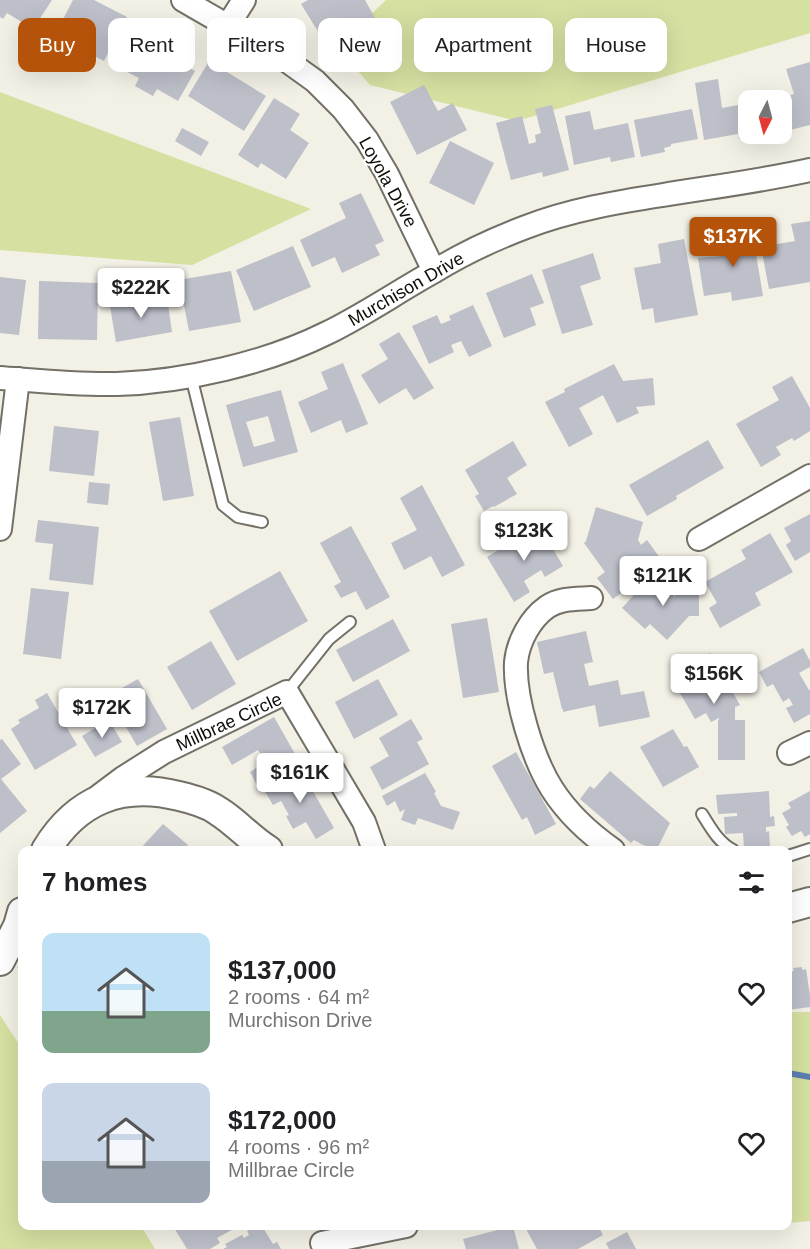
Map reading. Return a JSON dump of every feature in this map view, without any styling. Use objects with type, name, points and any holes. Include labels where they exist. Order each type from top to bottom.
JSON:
[{"type":"street","name":"Loyola Drive","points":[[183,0],[214,18]]},
{"type":"street","points":[[233,18],[244,0]]},
{"type":"street","name":"Loyola Drive","points":[[302,72],[315,81],[343,110],[367,140],[387,174],[434,271]]},
{"type":"street","name":"Murchison Drive","points":[[9,379],[70,384],[119,384],[171,380],[221,370],[272,356],[324,334],[370,310],[434,271],[479,247],[518,230],[576,212],[628,200],[810,170]]},
{"type":"street","points":[[0,529],[9,379]]},
{"type":"street","points":[[699,539],[810,476]]},
{"type":"street","points":[[591,598],[564,600],[547,607],[532,621],[522,639],[516,661],[518,688],[537,760],[552,789],[570,814],[607,846]]},
{"type":"street","name":"Millbrae Circle","points":[[81,810],[123,778],[164,753],[287,693],[364,822],[373,846]]},
{"type":"street","points":[[789,753],[810,743]]},
{"type":"street","points":[[49,846],[56,835],[81,810],[106,797],[135,791],[162,792],[217,810],[262,846]]},
{"type":"street","points":[[0,961],[18,928]]},
{"type":"street","points":[[319,1239],[359,1230]]},
{"type":"street","points":[[319,1239],[379,1230]]},
{"type":"lane","points":[[191,375],[223,505],[238,517],[262,522]]},
{"type":"lane","points":[[287,693],[329,639],[350,622]]},
{"type":"lane","points":[[702,814],[715,835],[727,846]]},
{"type":"lane","points":[[792,855],[810,849]]},
{"type":"green space","points":[[386,0],[810,0],[810,33],[517,121],[370,85],[359,72],[402,72],[402,18],[367,18]]},
{"type":"green space","points":[[0,92],[311,209],[192,265],[0,250]]},
{"type":"green space","points":[[792,1012],[810,1012],[810,1221],[792,1223]]},
{"type":"green space","points":[[0,1015],[18,1043],[18,1230],[143,1230],[155,1249],[0,1249]]},
{"type":"building","points":[[0,0],[52,0],[40,18],[18,20],[7,13],[3,19],[0,17]]},
{"type":"building","points":[[73,0],[94,0],[127,17],[108,18],[108,53],[104,61],[96,57],[96,18],[64,18]]},
{"type":"building","points":[[308,0],[365,0],[375,18],[318,18],[318,31],[301,4]]},
{"type":"building","points":[[810,62],[810,125],[792,130],[792,95],[794,94],[786,69]]},
{"type":"building","points":[[207,64],[207,72],[227,72],[266,96],[244,131],[188,96]]},
{"type":"building","points":[[127,72],[194,72],[178,101],[157,89],[153,96],[135,86],[139,78]]},
{"type":"building","points":[[718,79],[722,108],[738,105],[738,134],[704,140],[695,83]]},
{"type":"building","points":[[424,85],[438,111],[453,103],[467,130],[417,155],[390,102]]},
{"type":"building","points":[[274,98],[300,114],[290,130],[309,143],[286,179],[261,163],[258,168],[238,155]]},
{"type":"building","points":[[552,105],[569,170],[543,177],[542,172],[511,180],[496,123],[522,116],[529,144],[536,142],[535,135],[541,133],[535,109]]},
{"type":"building","points":[[692,109],[698,139],[671,144],[664,148],[665,152],[641,157],[634,120]]},
{"type":"building","points":[[590,111],[594,130],[628,123],[635,157],[611,162],[610,157],[574,165],[565,116]]},
{"type":"building","points":[[182,128],[209,142],[201,156],[175,141]]},
{"type":"building","points":[[450,141],[494,163],[474,205],[429,183]]},
{"type":"building","points":[[361,193],[384,241],[375,245],[380,255],[342,273],[335,257],[312,267],[300,240],[346,218],[339,203]]},
{"type":"building","points":[[810,221],[810,282],[769,289],[761,247],[795,241],[791,224]]},
{"type":"building","points":[[752,230],[763,296],[732,301],[731,292],[704,296],[698,258],[722,256],[719,235]]},
{"type":"building","points":[[684,239],[698,315],[655,323],[653,308],[642,310],[634,268],[661,263],[658,244]]},
{"type":"building","points":[[293,246],[311,287],[254,311],[236,270]]},
{"type":"building","points":[[593,253],[601,279],[580,286],[593,325],[562,334],[542,270]]},
{"type":"building","points":[[231,271],[241,322],[189,331],[179,280]]},
{"type":"building","points":[[532,274],[544,303],[530,308],[536,325],[504,338],[486,293]]},
{"type":"building","points":[[0,277],[26,280],[19,335],[0,333]]},
{"type":"building","points":[[39,281],[98,283],[97,340],[38,339]]},
{"type":"building","points":[[167,297],[172,332],[116,342],[110,306]]},
{"type":"building","points":[[473,305],[492,346],[469,357],[461,341],[451,345],[454,352],[429,364],[412,326],[437,315],[441,324],[451,320],[449,316]]},
{"type":"building","points":[[399,332],[434,388],[414,400],[406,388],[379,404],[361,375],[388,359],[379,344]]},
{"type":"building","points":[[343,363],[368,424],[346,433],[341,420],[311,433],[298,402],[328,389],[321,372]]},
{"type":"building","points":[[614,364],[623,381],[653,378],[655,405],[636,407],[639,413],[617,423],[603,395],[579,408],[593,434],[569,447],[545,402],[565,392],[564,389]]},
{"type":"building","points":[[792,376],[810,408],[810,431],[794,441],[792,438],[776,447],[781,455],[761,467],[736,424],[779,400],[772,387]]},
{"type":"building","points":[[281,390],[298,452],[243,467],[226,405]],"holes":[[[268,416],[275,441],[254,447],[246,422]]]},
{"type":"building","points":[[180,417],[194,496],[163,501],[149,422]]},
{"type":"building","points":[[54,426],[99,431],[94,476],[49,471]]},
{"type":"building","points":[[708,440],[724,468],[647,516],[629,485]]},
{"type":"building","points":[[513,441],[527,465],[507,478],[517,494],[484,511],[475,496],[479,494],[465,470]]},
{"type":"building","points":[[89,482],[110,484],[108,505],[87,503]]},
{"type":"building","points":[[422,485],[465,565],[442,577],[431,556],[404,570],[391,543],[417,530],[400,498]]},
{"type":"building","points":[[596,507],[643,522],[638,540],[641,545],[647,540],[663,562],[613,599],[597,578],[605,572],[584,543]]},
{"type":"building","points":[[810,514],[810,552],[795,561],[786,545],[791,541],[784,528]]},
{"type":"building","points":[[38,520],[99,527],[93,585],[49,580],[53,544],[35,542]]},
{"type":"building","points":[[539,525],[563,566],[545,577],[541,570],[524,581],[530,592],[514,602],[487,557]]},
{"type":"building","points":[[351,526],[390,597],[366,610],[356,591],[341,598],[334,586],[341,582],[320,543]]},
{"type":"building","points":[[770,533],[793,572],[755,593],[761,605],[720,628],[709,608],[717,603],[705,582],[746,559],[741,550]]},
{"type":"building","points":[[280,571],[308,621],[237,661],[209,611]]},
{"type":"building","points":[[652,575],[675,597],[676,589],[699,589],[699,616],[689,616],[667,640],[650,624],[645,629],[622,608]]},
{"type":"building","points":[[31,588],[69,592],[61,659],[23,654]]},
{"type":"building","points":[[487,618],[499,692],[463,698],[451,624]]},
{"type":"building","points":[[393,619],[410,651],[353,682],[336,650]]},
{"type":"building","points":[[586,631],[593,662],[584,664],[589,686],[618,680],[621,695],[644,691],[650,717],[599,727],[595,705],[563,712],[553,672],[544,674],[537,642]]},
{"type":"building","points":[[211,641],[236,684],[192,710],[167,667]]},
{"type":"building","points":[[803,648],[810,661],[810,667],[799,673],[810,690],[810,714],[794,723],[786,708],[793,705],[789,698],[783,702],[773,684],[767,687],[759,672]]},
{"type":"building","points":[[710,653],[740,705],[735,707],[735,720],[745,720],[745,760],[718,760],[719,718],[711,722],[706,713],[695,719],[670,676],[699,662],[698,660]]},
{"type":"building","points":[[138,679],[167,729],[137,746],[108,696]]},
{"type":"building","points":[[378,679],[398,715],[354,739],[335,702]]},
{"type":"building","points":[[47,693],[77,745],[35,770],[11,729],[20,723],[18,720],[39,708],[35,700]]},
{"type":"building","points":[[274,717],[299,761],[257,785],[250,772],[265,761],[258,750],[232,765],[222,747]]},
{"type":"building","points":[[411,719],[423,739],[417,742],[429,764],[382,790],[370,767],[389,756],[379,738]]},
{"type":"building","points":[[109,720],[122,742],[95,757],[82,736]]},
{"type":"building","points":[[673,729],[684,747],[687,746],[699,767],[663,787],[640,747]]},
{"type":"building","points":[[2,739],[21,764],[1,779],[27,811],[0,833],[0,740]]},
{"type":"building","points":[[516,752],[556,824],[535,835],[527,817],[522,820],[492,766]]},
{"type":"building","points":[[300,769],[334,828],[316,839],[306,822],[293,829],[286,816],[289,815],[281,801],[273,805],[264,790]]},
{"type":"building","points":[[610,771],[670,823],[658,846],[646,846],[634,840],[631,843],[580,799],[590,786],[594,789]]},
{"type":"building","points":[[425,773],[441,806],[460,812],[453,830],[418,818],[415,825],[401,820],[405,809],[400,812],[395,801],[387,806],[382,796]]},
{"type":"building","points":[[769,791],[770,817],[774,816],[775,826],[766,827],[766,832],[769,831],[770,846],[744,846],[743,833],[725,834],[724,817],[737,816],[737,813],[718,814],[716,795]]},
{"type":"building","points":[[810,791],[810,834],[805,837],[801,831],[792,836],[786,827],[789,825],[782,813],[791,808],[788,803]]},
{"type":"building","points":[[163,824],[188,845],[187,846],[143,846]]},
{"type":"building","points":[[793,968],[806,969],[810,1007],[792,1009]]},
{"type":"building","points":[[175,1230],[232,1230],[217,1238],[220,1243],[210,1249],[187,1249]]},
{"type":"building","points":[[264,1230],[273,1244],[277,1242],[281,1249],[223,1249],[227,1247],[225,1244],[242,1235],[244,1238],[249,1235],[247,1231]]},
{"type":"building","points":[[498,1230],[514,1230],[519,1249],[466,1249],[463,1239]]},
{"type":"building","points":[[527,1230],[600,1230],[603,1235],[578,1249],[537,1249]]},
{"type":"building","points":[[627,1232],[636,1249],[609,1249],[606,1243]]},
{"type":"waterway","points":[[792,1074],[810,1077]]}]
